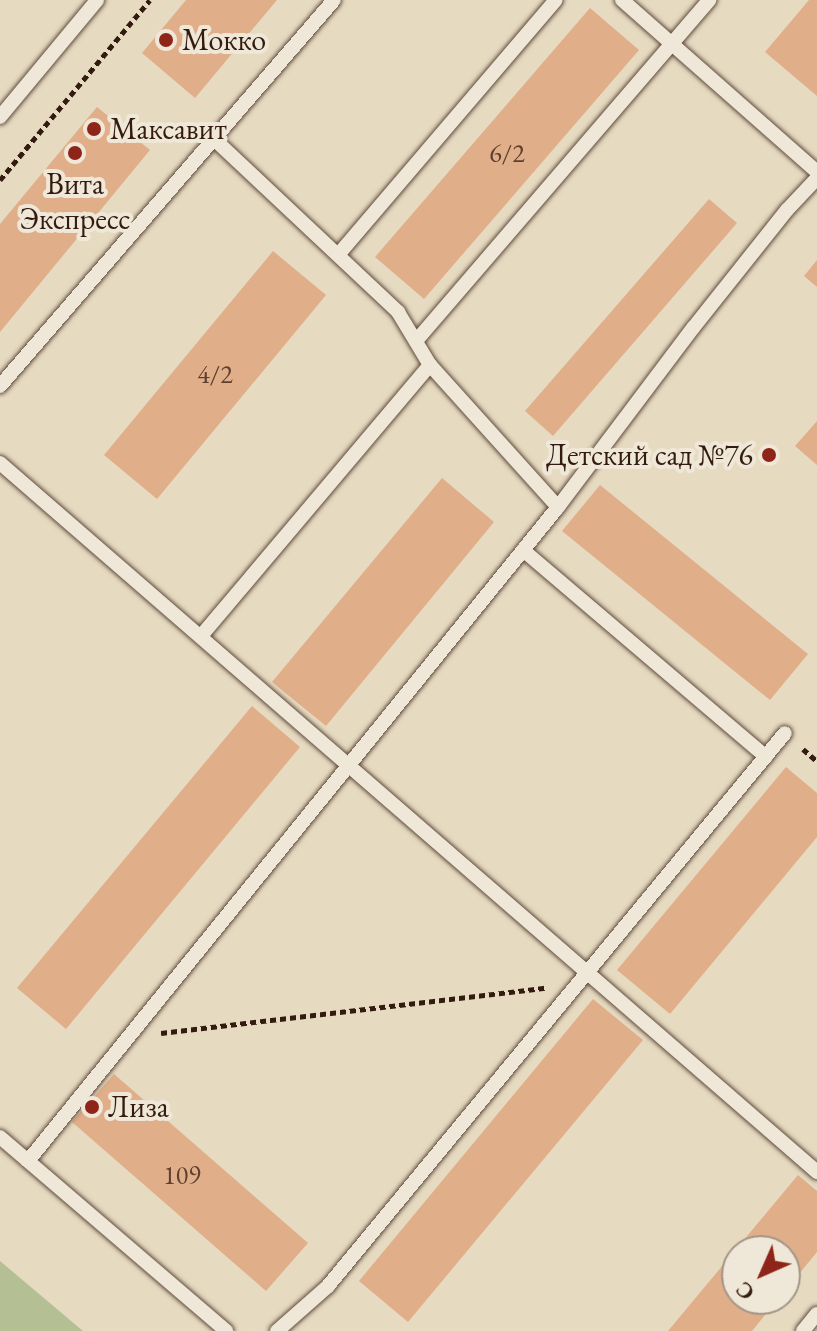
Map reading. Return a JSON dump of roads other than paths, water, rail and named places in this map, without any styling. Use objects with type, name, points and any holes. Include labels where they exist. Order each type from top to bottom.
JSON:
[{"type":"lane","points":[[0,117],[97,0]]},
{"type":"lane","points":[[0,386],[334,0]]},
{"type":"lane","points":[[338,255],[556,0]]},
{"type":"lane","points":[[28,1161],[558,507],[693,328],[817,175],[622,0]]},
{"type":"lane","points":[[416,341],[709,0]]},
{"type":"lane","points":[[214,139],[398,312],[430,365],[558,507]]},
{"type":"lane","points":[[201,636],[430,365]]},
{"type":"lane","points":[[0,463],[349,765],[583,978],[817,1172]]},
{"type":"lane","points":[[523,550],[766,757]]},
{"type":"lane","points":[[277,1331],[328,1286],[785,733]]},
{"type":"lane","points":[[0,1137],[226,1331]]},
{"type":"lane","points":[[803,1331],[817,1314]]},
{"type":"place","name":"Мокко","points":[[166,40]]},
{"type":"place","name":"Максавит","points":[[94,129]]},
{"type":"place","name":"Вита Экспресс","points":[[75,153]]},
{"type":"place","name":"Детский сад №76","points":[[769,455]]},
{"type":"place","name":"Лиза","points":[[92,1107]]}]
